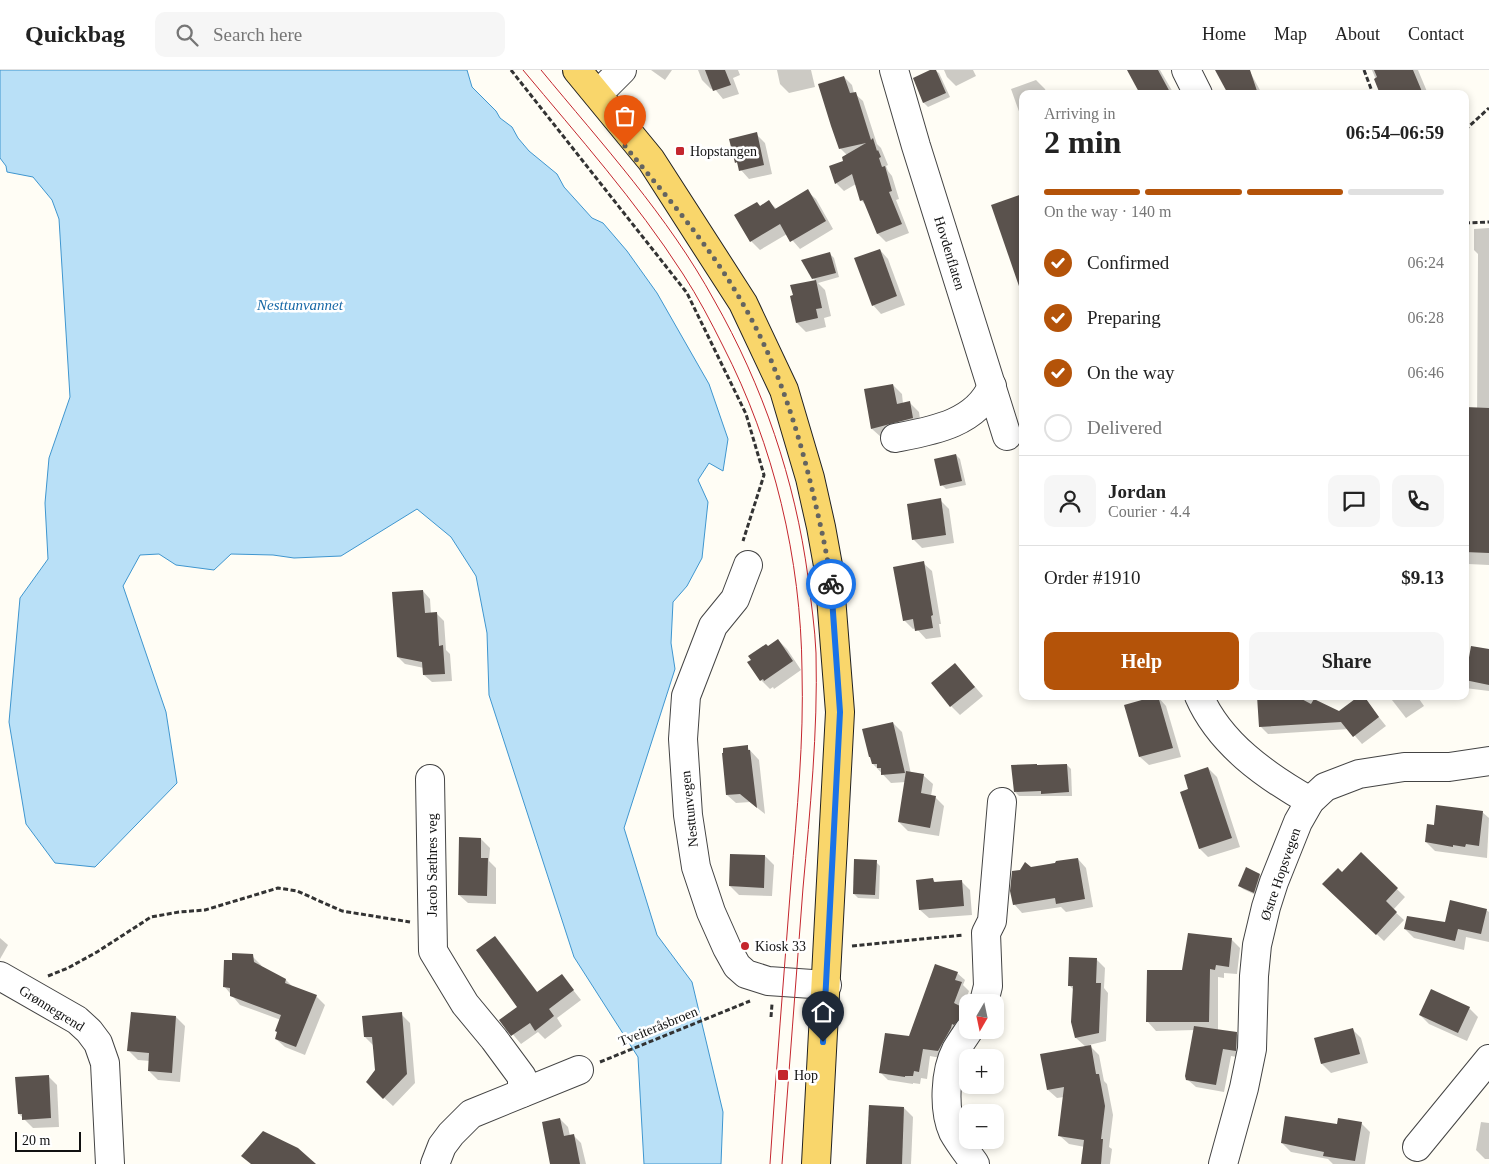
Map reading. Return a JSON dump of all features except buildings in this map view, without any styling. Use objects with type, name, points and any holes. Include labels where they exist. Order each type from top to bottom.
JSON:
[{"type":"main road","points":[[561,70],[713,257]]},
{"type":"main road","points":[[577,70],[651,160],[743,303],[784,390],[810,478],[830,572],[840,712],[816,1164]]},
{"type":"street","points":[[598,94],[622,70]]},
{"type":"street","name":"Hovdenflaten","points":[[894,70],[1007,436]]},
{"type":"street","points":[[1186,70],[1196,90]]},
{"type":"street","points":[[895,438],[927,432],[956,423],[978,406],[992,386]]},
{"type":"street","name":"Nesttunvegen","points":[[748,565],[735,599],[713,626],[686,696],[683,739],[688,815],[696,867],[711,912],[737,966],[746,974],[768,981],[827,985]]},
{"type":"street","points":[[1201,700],[1206,713],[1246,758],[1271,778],[1310,801]]},
{"type":"street","name":"Østre Hopsvegen","points":[[1223,1164],[1244,1088],[1252,1049],[1254,976],[1257,945],[1274,882],[1298,822],[1310,801],[1325,787],[1359,774],[1404,767],[1449,766],[1489,762]]},
{"type":"street","name":"Jacob Sæthres veg","points":[[430,779],[431,941],[465,1004],[522,1077],[522,1093]]},
{"type":"street","points":[[986,994],[988,986],[986,933],[992,921],[1002,802]]},
{"type":"street","name":"Grønnegrend","points":[[0,976],[77,1020],[98,1043],[105,1063],[110,1164]]},
{"type":"street","points":[[963,1039],[951,1063],[947,1106],[948,1120],[954,1134],[975,1164]]},
{"type":"street","points":[[1417,1147],[1489,1059]]},
{"type":"street","points":[[435,1164],[442,1146],[460,1123],[471,1114],[547,1085],[579,1070]]},
{"type":"path","points":[[511,70],[687,294],[746,414],[764,475],[743,541],[748,565]]},
{"type":"path","points":[[1364,70],[1372,90]]},
{"type":"path","points":[[1469,126],[1489,108]]},
{"type":"path","points":[[1469,223],[1489,222]]},
{"type":"path","points":[[44,978],[68,968],[97,952],[151,918],[179,912],[205,910],[278,888],[297,891],[342,911],[431,941]]},
{"type":"path","points":[[845,946],[986,933]]},
{"type":"path","name":"Tveiteråsbroen","points":[[579,1070],[746,1003]]},
{"type":"water","name":"Nesttunvannet","points":[[0,70],[467,70],[472,87],[496,111],[500,118],[512,127],[529,151],[557,174],[564,187],[592,218],[603,223],[627,251],[657,293],[709,384],[728,439],[723,471],[709,463],[698,480],[708,502],[702,558],[687,586],[673,602],[671,643],[675,669],[624,828],[657,935],[692,982],[723,1112],[721,1164],[644,1164],[638,1057],[574,957],[489,695],[487,633],[476,576],[451,537],[417,509],[341,556],[294,558],[273,555],[231,554],[214,570],[176,565],[159,554],[140,555],[123,586],[166,712],[177,783],[95,867],[55,863],[26,824],[9,722],[20,598],[48,559],[45,503],[49,458],[70,397],[59,219],[52,200],[33,177],[7,172],[6,166],[0,158]]},
{"type":"tram line","points":[[523,70],[626,195],[665,247],[694,292],[741,384],[757,423],[781,503],[796,586],[802,670],[802,723],[798,802],[770,1164]]},
{"type":"tram line","points":[[541,70],[633,181],[696,269],[748,366],[774,434],[795,505],[808,577],[814,625],[816,712],[811,800],[782,1164]]},
{"type":"way so far","points":[[625,146],[713,257],[743,303],[768,355],[784,390],[810,478],[831,584]]},
{"type":"place","name":"Hopstangen","points":[[680,151]]},
{"type":"place","name":"Kiosk 33","points":[[745,946]]},
{"type":"place","name":"Hop","points":[[783,1075]]},
{"type":"route","points":[[823,1042],[840,712],[831,584]]}]
